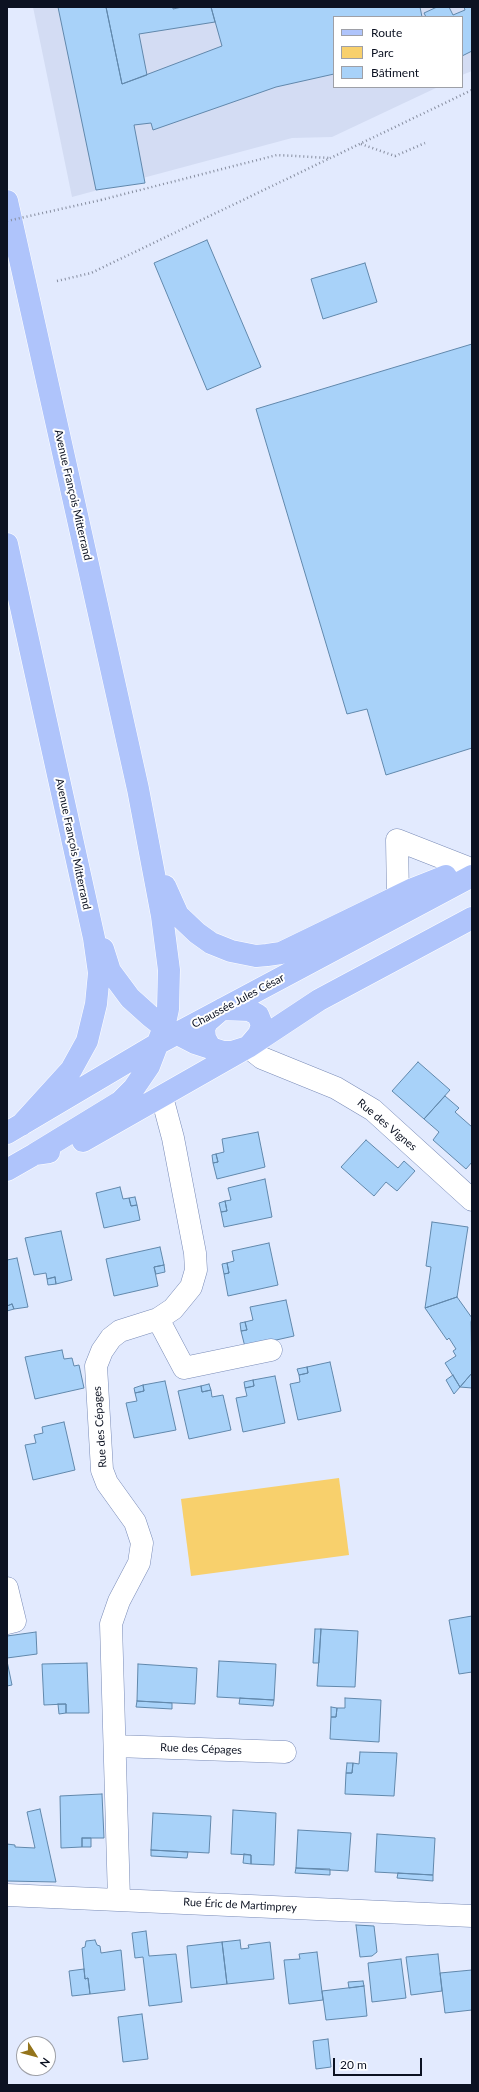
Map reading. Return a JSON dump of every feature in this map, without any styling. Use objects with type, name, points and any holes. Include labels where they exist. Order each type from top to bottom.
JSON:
[{"type":"main road","name":"Avenue François Mitterrand","points":[[7,201],[138,788]]},
{"type":"main road","name":"Avenue François Mitterrand","points":[[7,544],[94,938],[99,972],[96,1004],[87,1041],[71,1070],[14,1129]]},
{"type":"main road","points":[[138,788],[166,887],[178,915],[197,933],[218,945],[231,950],[256,956],[281,953],[398,897],[470,870]]},
{"type":"main road","points":[[7,1170],[120,1102],[134,1088],[149,1066],[167,1034],[169,970],[162,916],[138,788]]},
{"type":"main road","points":[[66,812],[110,971],[130,998],[167,1034],[223,1052],[232,1052],[248,1047],[259,1034],[262,1025],[258,1016],[249,1010],[222,1009],[207,1022],[204,1028],[205,1038],[210,1047]]},
{"type":"main road","name":"Chaussée Jules César","points":[[14,1129],[167,1034],[222,1009],[470,870]]},
{"type":"main road","points":[[35,1154],[68,1149],[248,1047],[319,1000],[472,918]]},
{"type":"street","points":[[398,897],[397,840],[470,870]]},
{"type":"street","name":"Rue des Vignes","points":[[248,1047],[262,1058],[336,1088],[373,1110],[472,1200]]},
{"type":"street","name":"Rue des Cépages","points":[[119,1899],[116,1746],[111,1624],[119,1601],[139,1563],[142,1543],[135,1522],[107,1483],[102,1470],[96,1366],[102,1351],[111,1338],[120,1331],[158,1319],[173,1309],[191,1287],[196,1270],[195,1253],[173,1138],[162,1097]]},
{"type":"street","points":[[158,1319],[184,1368],[271,1350]]},
{"type":"street","points":[[7,1588],[15,1621],[7,1623]]},
{"type":"street","name":"Rue des Cépages","points":[[116,1746],[285,1752]]},
{"type":"street","name":"Rue Éric de Martimprey","points":[[7,1895],[472,1916]]},
{"type":"path","points":[[57,281],[91,273],[472,90]]},
{"type":"path","points":[[361,144],[396,156],[425,143]]},
{"type":"path","points":[[7,221],[101,200],[277,155],[331,158]]},
{"type":"shaded area","points":[[33,7],[472,7],[472,71],[463,75],[463,16],[333,16],[333,88],[436,88],[332,137],[292,138],[72,197]]},
{"type":"green space","points":[[339,1478],[349,1555],[191,1576],[181,1499]]},
{"type":"building","points":[[58,7],[106,7],[122,84],[222,46],[211,7],[420,7],[422,16],[333,16],[333,74],[276,87],[153,130],[151,123],[134,125],[145,183],[96,190]]},
{"type":"building","points":[[106,7],[173,7],[173,9],[182,7],[211,7],[215,22],[139,34],[147,75],[122,84]]},
{"type":"building","points":[[437,7],[449,7],[453,15],[465,10],[464,7],[472,7],[472,51],[463,56],[463,16],[426,16],[424,13]]},
{"type":"building","points":[[207,240],[261,367],[207,390],[154,263]]},
{"type":"building","points":[[365,263],[377,302],[323,319],[311,279]]},
{"type":"building","points":[[472,344],[472,748],[386,775],[367,709],[347,714],[256,409]]},
{"type":"building","points":[[418,1062],[450,1090],[424,1119],[392,1091]]},
{"type":"building","points":[[445,1096],[459,1108],[455,1112],[472,1127],[472,1162],[466,1169],[433,1140],[439,1132],[424,1119]]},
{"type":"building","points":[[258,1132],[265,1167],[217,1179],[213,1163],[218,1162],[216,1154],[224,1152],[222,1139]]},
{"type":"building","points":[[366,1140],[398,1168],[404,1161],[415,1171],[397,1191],[386,1182],[374,1196],[341,1167]]},
{"type":"building","points":[[216,1154],[218,1162],[213,1163],[212,1155]]},
{"type":"building","points":[[265,1179],[272,1217],[224,1227],[221,1212],[227,1211],[225,1201],[231,1200],[228,1188]]},
{"type":"building","points":[[120,1187],[123,1199],[129,1198],[131,1206],[137,1205],[140,1220],[104,1228],[96,1193]]},
{"type":"building","points":[[135,1197],[137,1205],[131,1206],[129,1198]]},
{"type":"building","points":[[225,1201],[227,1211],[221,1212],[219,1203]]},
{"type":"building","points":[[432,1222],[468,1227],[457,1297],[425,1308],[431,1267],[426,1266]]},
{"type":"building","points":[[61,1231],[72,1280],[56,1284],[55,1277],[47,1279],[46,1273],[34,1275],[25,1238]]},
{"type":"building","points":[[269,1243],[278,1285],[228,1296],[224,1274],[229,1273],[227,1263],[234,1261],[232,1251]]},
{"type":"building","points":[[160,1247],[164,1265],[154,1267],[158,1286],[114,1296],[106,1259]]},
{"type":"building","points":[[17,1258],[28,1307],[14,1309],[12,1304],[7,1306],[7,1260]]},
{"type":"building","points":[[227,1263],[229,1273],[224,1274],[222,1264]]},
{"type":"building","points":[[164,1265],[165,1272],[156,1274],[154,1267]]},
{"type":"building","points":[[55,1277],[56,1284],[48,1285],[47,1279]]},
{"type":"building","points":[[457,1297],[472,1318],[472,1373],[460,1387],[445,1363],[456,1356],[453,1351],[456,1349],[449,1338],[447,1340],[425,1308]]},
{"type":"building","points":[[286,1300],[294,1336],[245,1347],[241,1331],[247,1330],[245,1322],[253,1320],[250,1307]]},
{"type":"building","points":[[12,1304],[14,1309],[7,1311],[7,1306]]},
{"type":"building","points":[[245,1322],[247,1330],[241,1331],[240,1323]]},
{"type":"building","points":[[62,1350],[64,1359],[72,1358],[74,1366],[79,1365],[84,1388],[35,1399],[25,1357]]},
{"type":"building","points":[[330,1362],[341,1411],[298,1420],[290,1384],[300,1382],[299,1375],[308,1373],[307,1367]]},
{"type":"building","points":[[307,1367],[308,1373],[299,1375],[297,1369]]},
{"type":"building","points":[[472,1373],[472,1388],[460,1387]]},
{"type":"building","points":[[453,1375],[460,1387],[454,1394],[446,1380]]},
{"type":"building","points":[[275,1376],[285,1423],[243,1432],[236,1398],[247,1396],[245,1388],[254,1386],[253,1380]]},
{"type":"building","points":[[253,1380],[254,1386],[245,1388],[244,1382]]},
{"type":"building","points":[[165,1381],[176,1430],[134,1438],[126,1403],[137,1401],[135,1393],[144,1391],[143,1385]]},
{"type":"building","points":[[209,1384],[211,1390],[202,1392],[201,1386]]},
{"type":"building","points":[[143,1385],[144,1391],[135,1393],[134,1388]]},
{"type":"building","points":[[201,1386],[202,1392],[211,1390],[212,1397],[223,1395],[231,1430],[189,1439],[178,1391]]},
{"type":"building","points":[[64,1422],[75,1470],[33,1480],[25,1445],[36,1443],[34,1435],[43,1433],[42,1427]]},
{"type":"building","points":[[472,1616],[472,1672],[459,1674],[449,1620]]},
{"type":"building","points":[[315,1629],[321,1629],[319,1663],[313,1663]]},
{"type":"building","points":[[321,1629],[358,1631],[355,1687],[317,1686]]},
{"type":"building","points":[[36,1632],[37,1654],[7,1658],[7,1636]]},
{"type":"building","points":[[7,1661],[12,1685],[7,1686]]},
{"type":"building","points":[[219,1661],[276,1664],[274,1700],[217,1697]]},
{"type":"building","points":[[87,1663],[89,1713],[66,1713],[66,1704],[44,1705],[42,1664]]},
{"type":"building","points":[[138,1664],[197,1668],[195,1704],[137,1701]]},
{"type":"building","points":[[240,1698],[274,1700],[273,1706],[239,1704]]},
{"type":"building","points":[[345,1698],[381,1700],[379,1742],[330,1739],[331,1717],[336,1717],[337,1708],[345,1708]]},
{"type":"building","points":[[137,1701],[172,1703],[172,1709],[136,1707]]},
{"type":"building","points":[[58,1704],[66,1704],[66,1713],[59,1714]]},
{"type":"building","points":[[331,1707],[337,1708],[336,1717],[331,1717]]},
{"type":"building","points":[[360,1752],[397,1753],[394,1796],[345,1794],[346,1773],[352,1773],[353,1763],[359,1764]]},
{"type":"building","points":[[347,1763],[353,1763],[352,1773],[346,1773]]},
{"type":"building","points":[[102,1794],[104,1838],[82,1838],[82,1847],[61,1848],[60,1796]]},
{"type":"building","points":[[40,1809],[56,1882],[7,1881],[7,1844],[15,1845],[15,1847],[35,1848],[27,1812]]},
{"type":"building","points":[[233,1810],[276,1813],[274,1865],[251,1864],[251,1855],[231,1854]]},
{"type":"building","points":[[153,1813],[211,1816],[209,1853],[151,1850]]},
{"type":"building","points":[[298,1830],[351,1833],[348,1871],[296,1868]]},
{"type":"building","points":[[377,1834],[435,1838],[433,1875],[375,1872]]},
{"type":"building","points":[[82,1838],[91,1838],[91,1847],[82,1847]]},
{"type":"building","points":[[151,1850],[188,1852],[187,1858],[151,1856]]},
{"type":"building","points":[[244,1854],[251,1855],[251,1864],[243,1863]]},
{"type":"building","points":[[296,1868],[330,1869],[330,1875],[295,1873]]},
{"type":"building","points":[[398,1873],[433,1875],[433,1881],[397,1878]]},
{"type":"building","points":[[356,1925],[374,1926],[377,1952],[372,1956],[360,1957]]},
{"type":"building","points":[[146,1931],[149,1956],[176,1954],[182,2002],[149,2006],[143,1957],[135,1958],[132,1933]]},
{"type":"building","points":[[95,1940],[97,1945],[100,1946],[101,1953],[121,1950],[125,1990],[90,1994],[88,1978],[85,1979],[82,1948],[85,1947],[86,1941]]},
{"type":"building","points":[[240,1940],[241,1949],[249,1948],[248,1945],[270,1942],[274,1979],[227,1984],[222,1942]]},
{"type":"building","points":[[222,1942],[227,1984],[191,1988],[187,1946]]},
{"type":"building","points":[[317,1952],[323,2000],[289,2004],[284,1960],[300,1959],[299,1954]]},
{"type":"building","points":[[438,1954],[442,1991],[411,1995],[406,1957]]},
{"type":"building","points":[[401,1959],[406,1998],[372,2002],[368,1963]]},
{"type":"building","points":[[84,1969],[85,1979],[88,1978],[90,1994],[72,1996],[69,1971]]},
{"type":"building","points":[[472,1970],[472,2010],[445,2013],[440,1973]]},
{"type":"building","points":[[363,1981],[364,1986],[349,1988],[348,1982]]},
{"type":"building","points":[[364,1986],[367,2016],[326,2020],[322,1991]]},
{"type":"building","points":[[142,2014],[148,2059],[123,2062],[118,2017]]},
{"type":"building","points":[[328,2039],[331,2067],[316,2069],[313,2041]]}]
